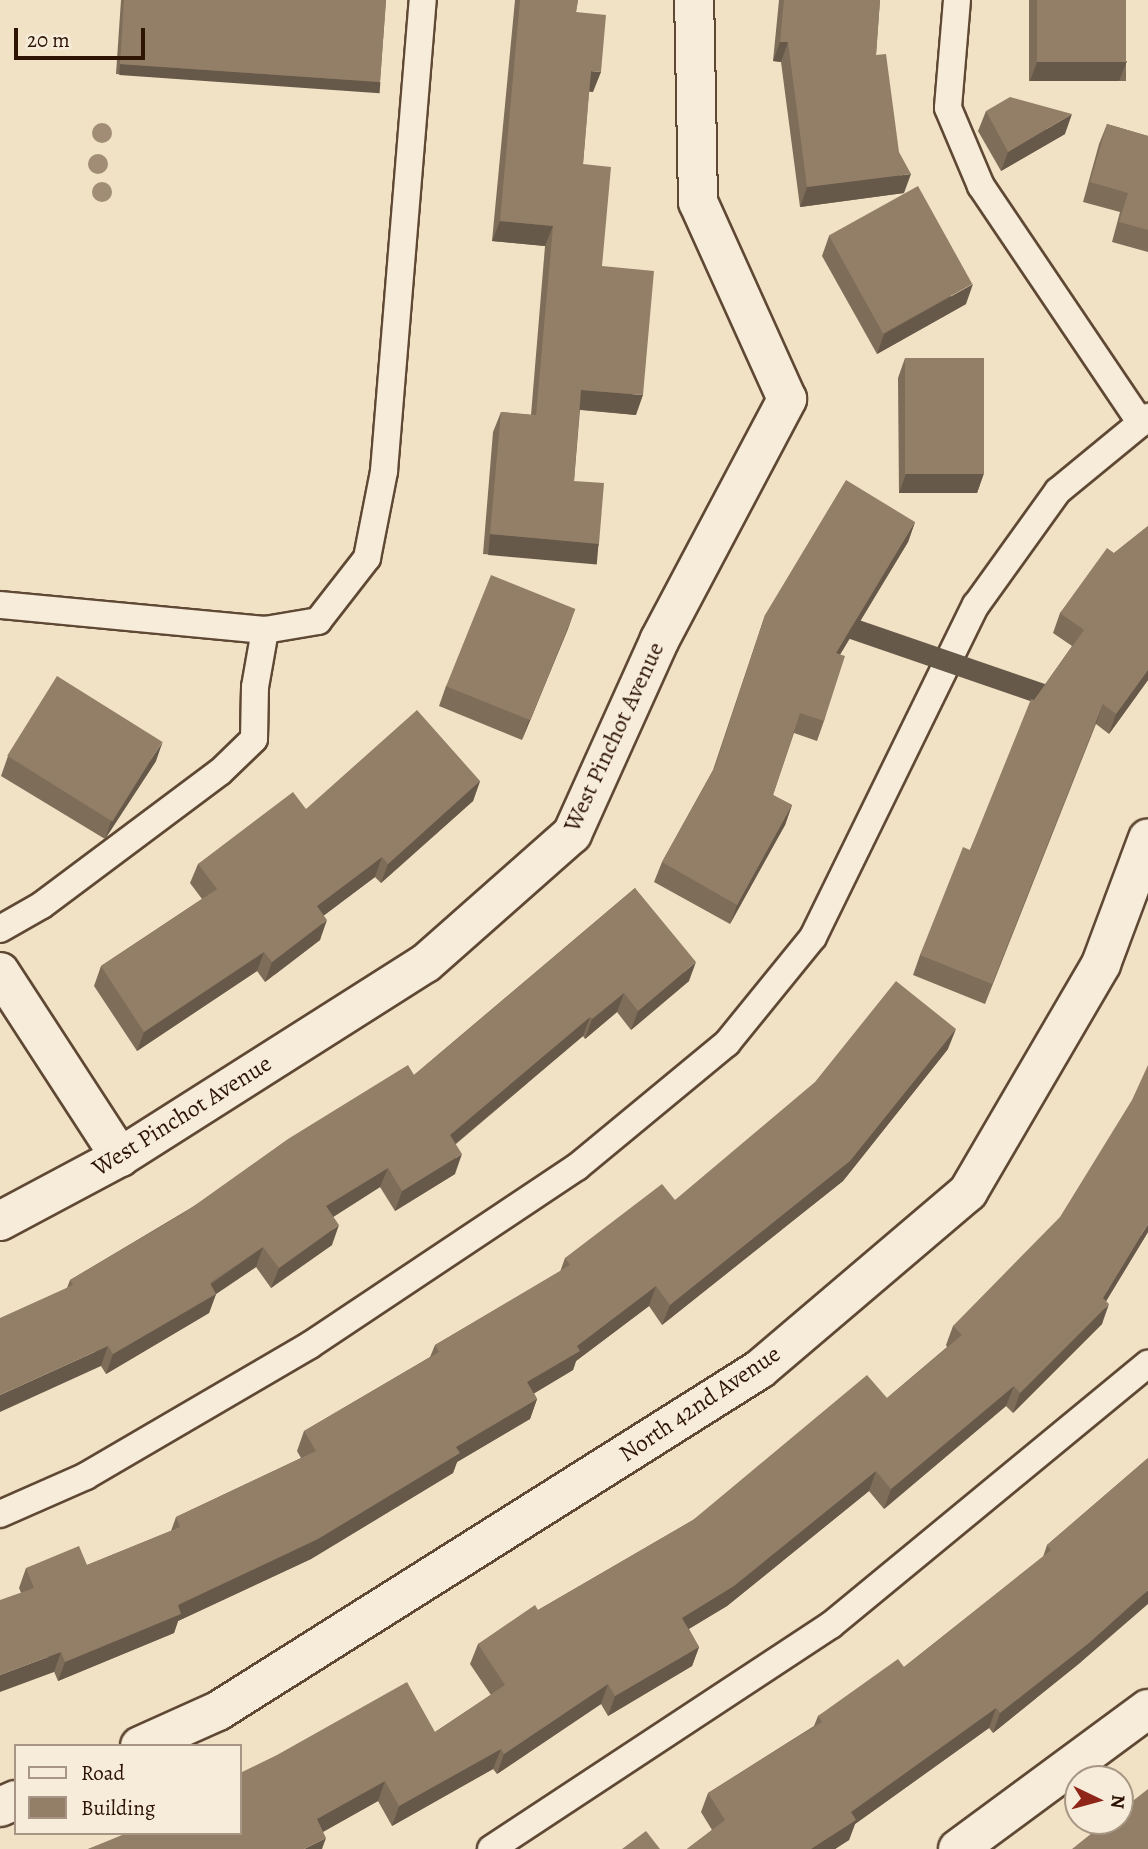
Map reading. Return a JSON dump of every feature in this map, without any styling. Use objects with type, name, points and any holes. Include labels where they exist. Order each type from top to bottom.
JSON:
[{"type":"street","name":"West Pinchot Avenue","points":[[0,1221],[120,1157],[426,963],[572,834],[659,641],[787,399],[698,202],[694,0]]},
{"type":"street","name":"North 42nd Avenue","points":[[144,1744],[218,1711],[760,1369],[968,1192],[1101,964],[1148,838]]},
{"type":"street","points":[[0,972],[120,1157]]},
{"type":"street","points":[[958,1849],[1148,1709]]},
{"type":"lane","points":[[0,605],[265,630],[318,621],[368,558],[384,471],[423,0]]},
{"type":"lane","points":[[0,1514],[86,1476],[310,1346],[577,1167],[727,1043],[813,937],[976,605],[1058,491],[1144,420],[981,186],[948,108],[957,0]]},
{"type":"lane","points":[[0,929],[42,905],[220,772],[254,739],[255,687],[265,630]]},
{"type":"lane","points":[[491,1849],[831,1625],[1148,1364]]},
{"type":"building","points":[[124,0],[386,0],[380,82],[120,64]]},
{"type":"building","points":[[520,0],[578,0],[576,12],[606,15],[601,72],[591,71],[583,164],[611,167],[602,266],[654,271],[643,395],[581,390],[574,481],[604,483],[599,544],[490,534],[501,412],[536,415],[553,226],[500,221]]},
{"type":"building","points":[[784,0],[880,0],[876,55],[886,54],[899,152],[911,174],[807,187],[788,42],[780,42]]},
{"type":"building","points":[[1037,0],[1126,0],[1126,62],[1037,62]]},
{"type":"building","points":[[1010,97],[1072,114],[1008,152],[986,111]]},
{"type":"building","points":[[1107,124],[1148,136],[1148,230],[1119,222],[1128,193],[1090,182]]},
{"type":"building","points":[[918,186],[972,284],[883,333],[829,235]]},
{"type":"building","points":[[905,358],[984,358],[984,474],[905,474]]},
{"type":"building","points":[[846,480],[915,522],[836,653],[845,656],[824,721],[800,713],[773,795],[792,805],[737,905],[662,862],[715,767],[765,615]]},
{"type":"building","points":[[1148,526],[1148,670],[1116,714],[1103,704],[992,984],[920,955],[963,847],[970,850],[1031,699],[1034,700],[1084,630],[1060,613],[1107,548],[1114,553]]},
{"type":"building","points":[[491,575],[575,609],[530,720],[446,686]]},
{"type":"building","points":[[57,676],[162,742],[112,821],[7,756]]},
{"type":"building","points":[[417,710],[480,781],[388,864],[382,857],[317,906],[327,920],[272,962],[264,952],[144,1032],[101,966],[217,889],[198,864],[293,792],[306,809]]},
{"type":"building","points":[[635,888],[696,962],[638,1011],[624,993],[592,1019],[590,1017],[450,1135],[462,1154],[402,1191],[388,1168],[326,1206],[339,1225],[279,1268],[263,1247],[210,1283],[216,1294],[113,1354],[108,1346],[0,1395],[0,1318],[73,1285],[70,1280],[184,1213],[288,1139],[408,1065],[414,1075]]},
{"type":"building","points":[[896,981],[956,1029],[850,1161],[670,1305],[656,1286],[577,1346],[580,1351],[527,1382],[537,1399],[456,1447],[460,1453],[318,1539],[178,1605],[181,1614],[65,1662],[61,1652],[0,1675],[0,1600],[34,1588],[26,1568],[79,1546],[87,1565],[180,1527],[176,1517],[316,1451],[304,1431],[439,1352],[435,1345],[570,1265],[565,1258],[662,1184],[675,1200],[815,1082]]},
{"type":"building","points":[[1148,1065],[1148,1224],[1103,1298],[1109,1304],[1020,1393],[1014,1386],[891,1489],[876,1471],[734,1586],[682,1618],[699,1647],[615,1696],[608,1684],[504,1754],[501,1749],[399,1806],[385,1781],[317,1819],[326,1838],[304,1849],[88,1849],[122,1835],[242,1835],[242,1772],[407,1682],[435,1732],[505,1685],[478,1644],[535,1605],[538,1610],[693,1520],[867,1375],[887,1398],[962,1335],[953,1326],[1060,1217],[1132,1100]]},
{"type":"building","points":[[1148,1458],[1148,1590],[1089,1643],[1000,1713],[996,1708],[851,1812],[856,1820],[811,1849],[687,1849],[725,1820],[708,1793],[822,1722],[818,1716],[898,1659],[904,1667],[1051,1550],[1047,1545]]},
{"type":"building","points":[[1148,1789],[1148,1849],[1072,1849],[1090,1835],[1134,1835],[1134,1800]]},
{"type":"building","points":[[646,1831],[660,1849],[622,1849]]}]
